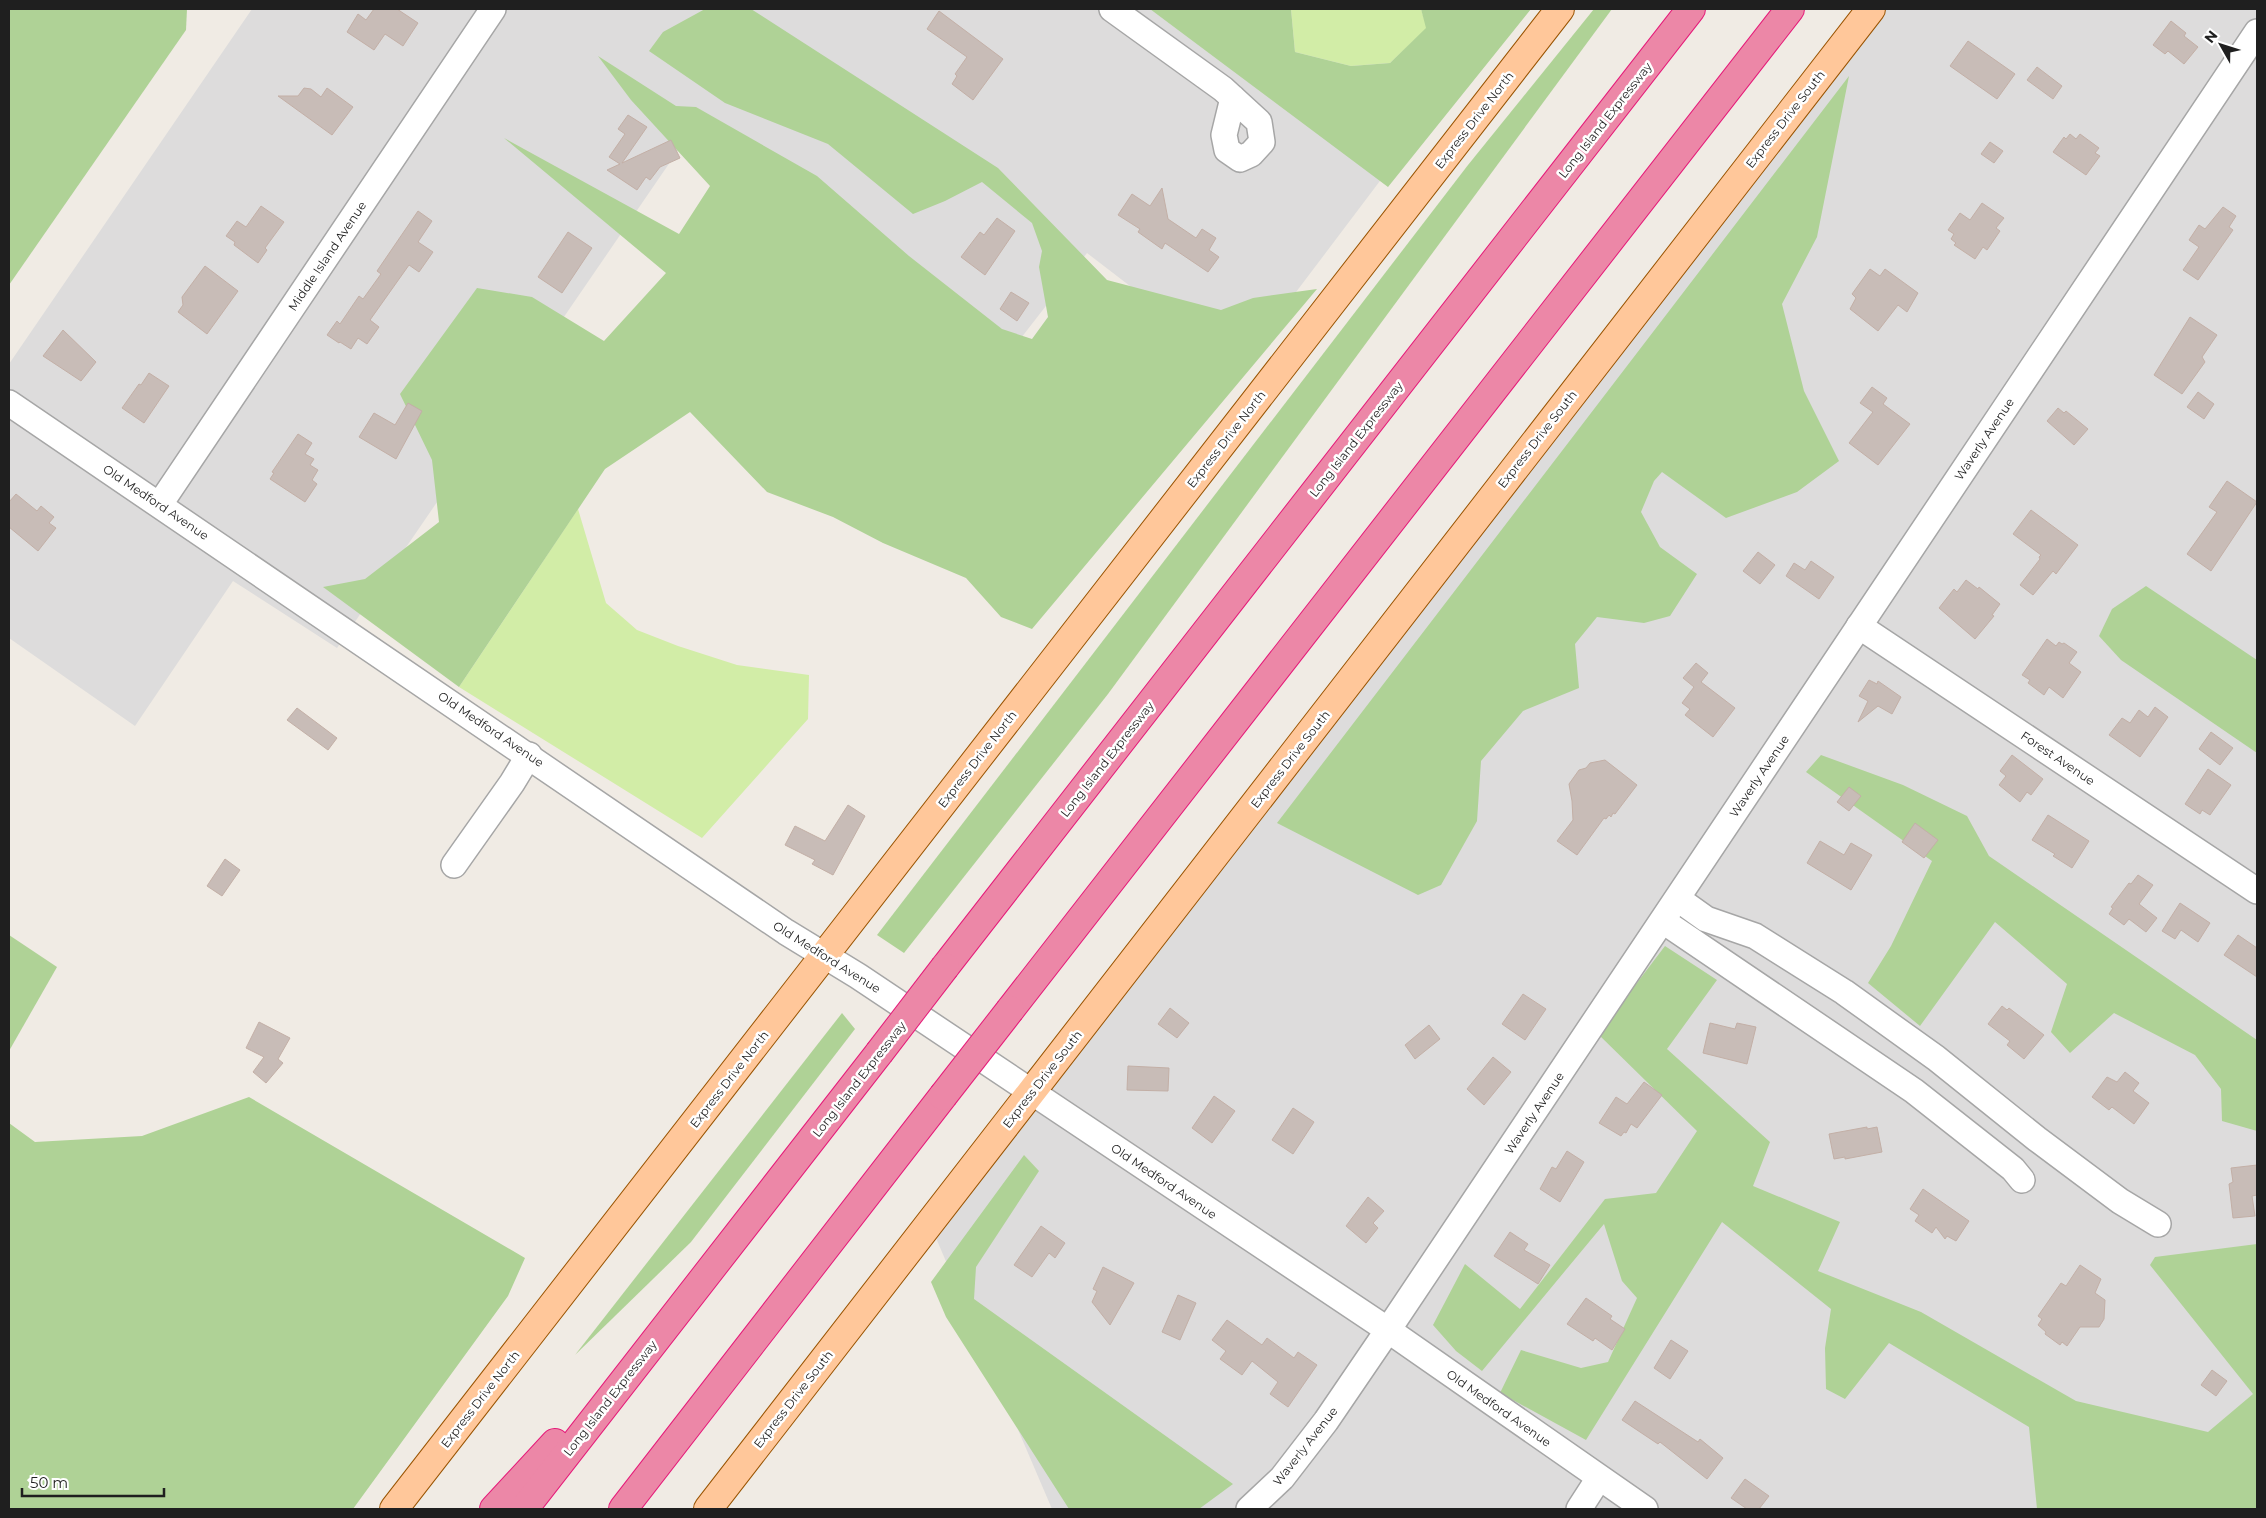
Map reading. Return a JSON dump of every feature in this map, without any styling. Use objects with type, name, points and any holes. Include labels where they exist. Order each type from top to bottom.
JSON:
[{"type":"highway","name":"Long Island Expressway","points":[[524,1509],[1691,9]]},
{"type":"highway","points":[[623,1509],[1790,9]]},
{"type":"highway","points":[[494,1509],[660,1334]]},
{"type":"main road","name":"Express Drive North","points":[[394,1509],[1560,9]]},
{"type":"main road","name":"Express Drive South","points":[[708,1509],[1870,9]]},
{"type":"street","name":"Middle Island Avenue","points":[[160,504],[493,9]]},
{"type":"street","points":[[1112,9],[1233,98]]},
{"type":"street","name":"Waverly Avenue","points":[[1249,1509],[1282,1478],[1326,1421],[1663,922],[2257,32]]},
{"type":"street","name":"Old Medford Avenue","points":[[9,403],[778,926],[825,955],[1388,1330],[1598,1478],[1646,1509]]},
{"type":"street","name":"Forest Avenue","points":[[1859,626],[2257,891]]},
{"type":"street","points":[[454,865],[512,783],[529,755]]},
{"type":"street","points":[[1678,899],[1706,919],[1756,936],[1844,992],[1936,1058],[2036,1139],[2120,1201],[2158,1224]]},
{"type":"street","points":[[1663,922],[1914,1091],[2014,1169],[2022,1180]]},
{"type":"street","points":[[1579,1509],[1598,1478]]},
{"type":"shaded area","points":[[252,9],[1192,9],[1395,161],[1238,369],[1087,253],[1014,347],[701,117],[337,648],[233,581],[135,726],[9,638],[9,364]]},
{"type":"shaded area","points":[[1886,9],[2257,9],[2257,1509],[1052,1509],[930,1224],[1072,1058]]},
{"type":"green space","points":[[9,9],[187,9],[186,30],[9,285]]},
{"type":"green space","points":[[705,9],[751,9],[998,168],[1107,280],[1221,310],[1253,298],[1317,289],[1032,629],[1001,617],[966,578],[883,543],[833,517],[767,492],[690,412],[605,469],[459,687],[323,587],[365,579],[439,522],[432,460],[400,394],[477,288],[532,297],[604,341],[666,273],[504,138],[679,234],[710,186],[631,100],[598,56],[676,106],[696,107],[817,176],[909,256],[1002,329],[1032,339],[1048,317],[1039,267],[1042,251],[1032,223],[982,182],[945,201],[913,214],[828,144],[725,103],[649,51],[663,32]]},
{"type":"green space","points":[[1150,9],[1291,9],[1295,52],[1351,66],[1390,63],[1426,28],[1421,9],[1531,9],[1388,187]]},
{"type":"green space","points":[[1291,9],[1421,9],[1427,28],[1390,63],[1351,66],[1295,52]]},
{"type":"green space","points":[[1594,9],[1612,9],[1108,694],[904,953],[877,935],[1468,165]]},
{"type":"green space","points":[[1849,76],[1817,237],[1782,304],[1804,391],[1839,461],[1797,492],[1726,518],[1662,472],[1654,481],[1641,512],[1660,547],[1697,574],[1670,616],[1644,623],[1597,617],[1575,644],[1579,688],[1523,711],[1481,761],[1477,821],[1441,885],[1418,895],[1277,823]]},
{"type":"green space","points":[[578,509],[606,603],[637,630],[678,646],[737,665],[809,675],[808,719],[702,838],[459,687]]},
{"type":"green space","points":[[2146,586],[2257,660],[2257,753],[2121,660],[2099,636],[2112,609]]},
{"type":"green space","points":[[1821,755],[1903,785],[1967,816],[1989,856],[2257,1040],[2257,1131],[2222,1121],[2221,1089],[2195,1055],[2114,1013],[2070,1053],[2051,1032],[2067,984],[1995,922],[1920,1026],[1868,983],[1891,946],[1932,861],[1806,772]]},
{"type":"green space","points":[[9,935],[57,967],[9,1051]]},
{"type":"green space","points":[[1665,946],[1717,980],[1667,1049],[1770,1142],[1753,1186],[1840,1222],[1818,1271],[1921,1312],[2076,1401],[2208,1432],[2253,1394],[2150,1265],[2155,1257],[2257,1244],[2257,1509],[2037,1509],[2029,1427],[1889,1343],[1845,1399],[1826,1389],[1825,1348],[1831,1309],[1722,1222],[1586,1440],[1500,1393],[1521,1350],[1581,1368],[1608,1362],[1637,1298],[1622,1281],[1604,1224],[1482,1371],[1456,1351],[1433,1325],[1465,1264],[1520,1309],[1605,1199],[1656,1193],[1697,1131],[1598,1034]]},
{"type":"green space","points":[[842,1013],[855,1029],[691,1242],[575,1355]]},
{"type":"green space","points":[[249,1097],[525,1258],[508,1296],[353,1509],[9,1509],[9,1123],[35,1142],[142,1136]]},
{"type":"green space","points":[[1024,1155],[1039,1171],[976,1267],[974,1299],[1233,1484],[1199,1509],[1069,1509],[946,1317],[931,1282]]},
{"type":"building","points":[[374,9],[397,9],[418,23],[403,46],[385,34],[374,50],[347,32],[358,14],[366,20]]},
{"type":"building","points":[[939,11],[1003,59],[973,100],[952,84],[957,76],[955,74],[967,57],[927,29]]},
{"type":"building","points":[[2171,21],[2186,33],[2184,36],[2198,47],[2184,64],[2168,51],[2165,54],[2153,45]]},
{"type":"building","points":[[1968,41],[2015,74],[1997,99],[1950,66]]},
{"type":"building","points":[[2037,67],[2062,86],[2053,99],[2027,80]]},
{"type":"building","points":[[304,88],[311,89],[321,97],[327,88],[353,107],[332,135],[278,96],[298,96]]},
{"type":"building","points":[[628,115],[647,127],[622,163],[671,140],[680,158],[660,167],[650,180],[646,177],[637,190],[607,170],[620,164],[609,157],[625,134],[618,129]]},
{"type":"building","points":[[2070,134],[2076,139],[2080,134],[2099,148],[2095,153],[2100,156],[2086,175],[2053,152],[2064,137],[2066,139]]},
{"type":"building","points":[[1990,142],[2003,151],[1994,163],[1981,154]]},
{"type":"building","points":[[1162,188],[1168,219],[1196,238],[1202,229],[1216,238],[1209,250],[1219,257],[1208,272],[1165,243],[1162,249],[1138,232],[1140,229],[1118,215],[1132,194],[1150,206]]},
{"type":"building","points":[[1982,203],[2004,218],[1996,228],[2000,231],[1987,250],[1983,247],[1975,259],[1954,245],[1956,243],[1951,239],[1954,234],[1948,230],[1960,213],[1970,220]]},
{"type":"building","points":[[261,206],[284,222],[265,248],[267,250],[258,263],[234,245],[235,242],[226,236],[237,221],[246,227]]},
{"type":"building","points":[[2223,207],[2236,216],[2229,227],[2233,230],[2198,280],[2183,270],[2199,247],[2189,240],[2199,225],[2205,229]]},
{"type":"building","points":[[418,211],[432,221],[418,242],[433,252],[419,272],[409,265],[370,320],[379,327],[367,344],[358,338],[351,349],[339,343],[327,335],[337,321],[340,324],[359,296],[363,299],[381,274],[377,271]]},
{"type":"building","points":[[997,218],[1015,231],[985,275],[961,257],[980,232],[984,235]]},
{"type":"building","points":[[568,232],[592,248],[562,293],[538,277]]},
{"type":"building","points":[[205,266],[238,291],[207,334],[178,312],[183,305],[182,297]]},
{"type":"building","points":[[1870,269],[1880,276],[1885,269],[1918,293],[1907,312],[1898,305],[1878,331],[1850,309],[1856,298],[1852,294]]},
{"type":"building","points":[[1011,292],[1029,303],[1017,321],[1000,309]]},
{"type":"building","points":[[2190,317],[2217,335],[2202,357],[2205,362],[2182,394],[2154,375]]},
{"type":"building","points":[[63,330],[96,362],[81,381],[43,356]]},
{"type":"building","points":[[149,373],[169,386],[144,423],[122,408]]},
{"type":"building","points":[[1872,387],[1887,398],[1883,404],[1910,424],[1878,465],[1849,443],[1873,412],[1860,403]]},
{"type":"building","points":[[2198,392],[2214,404],[2204,419],[2187,407]]},
{"type":"building","points":[[408,403],[422,411],[396,459],[359,437],[374,413],[395,425]]},
{"type":"building","points":[[2058,408],[2064,413],[2066,411],[2088,429],[2074,445],[2047,421]]},
{"type":"building","points":[[298,434],[312,443],[305,454],[314,459],[310,465],[318,470],[312,480],[317,484],[305,502],[270,479],[274,473],[272,472]]},
{"type":"building","points":[[2227,481],[2257,502],[2211,571],[2187,554],[2217,512],[2209,507]]},
{"type":"building","points":[[16,494],[37,511],[41,506],[54,517],[49,523],[56,528],[38,551],[9,527],[9,502]]},
{"type":"building","points":[[2031,510],[2078,545],[2056,574],[2053,571],[2033,595],[2020,585],[2041,555],[2013,534]]},
{"type":"building","points":[[1758,552],[1775,565],[1760,584],[1743,571]]},
{"type":"building","points":[[1811,561],[1834,577],[1819,599],[1786,576],[1794,563],[1805,570]]},
{"type":"building","points":[[1966,580],[1978,589],[1979,587],[2000,604],[1992,615],[1994,616],[1975,639],[1939,608],[1954,589],[1957,592]]},
{"type":"building","points":[[2047,639],[2056,646],[2059,642],[2064,643],[2077,652],[2069,663],[2081,672],[2063,698],[2049,687],[2044,695],[2028,683],[2030,680],[2022,675]]},
{"type":"building","points":[[1696,663],[1708,673],[1701,682],[1735,708],[1713,737],[1685,715],[1690,709],[1682,703],[1694,687],[1683,678]]},
{"type":"building","points":[[1869,680],[1877,684],[1878,681],[1901,697],[1892,714],[1878,706],[1858,722],[1868,701],[1859,696]]},
{"type":"building","points":[[2155,707],[2168,717],[2140,757],[2109,735],[2122,718],[2130,723],[2139,710],[2148,717]]},
{"type":"building","points":[[297,708],[337,738],[328,750],[287,720]]},
{"type":"building","points":[[2211,732],[2233,748],[2220,765],[2199,749]]},
{"type":"building","points":[[2012,755],[2043,779],[2031,795],[2027,792],[2020,802],[1999,785],[2006,776],[2000,771]]},
{"type":"building","points":[[1605,760],[1637,785],[1615,814],[1613,813],[1611,817],[1609,815],[1606,819],[1604,818],[1577,855],[1557,841],[1573,820],[1569,784],[1579,770],[1586,768],[1590,763]]},
{"type":"building","points":[[2208,769],[2231,785],[2210,815],[2202,810],[2200,814],[2185,804]]},
{"type":"building","points":[[1849,787],[1861,796],[1849,811],[1837,802]]},
{"type":"building","points":[[848,805],[865,816],[833,875],[812,864],[815,860],[785,845],[795,826],[825,841]]},
{"type":"building","points":[[2048,815],[2089,841],[2072,868],[2053,856],[2055,854],[2032,840]]},
{"type":"building","points":[[1915,823],[1938,840],[1924,858],[1902,842]]},
{"type":"building","points":[[1820,841],[1844,855],[1851,843],[1872,855],[1851,890],[1807,863]]},
{"type":"building","points":[[225,859],[240,870],[222,896],[207,886]]},
{"type":"building","points":[[2138,875],[2153,885],[2139,904],[2157,918],[2146,932],[2129,919],[2124,925],[2109,914],[2113,908],[2111,907],[2129,883],[2131,884]]},
{"type":"building","points":[[2180,903],[2210,923],[2198,942],[2181,930],[2175,939],[2162,931]]},
{"type":"building","points":[[2238,935],[2257,948],[2257,977],[2224,955]]},
{"type":"building","points":[[1523,994],[1546,1009],[1525,1040],[1502,1024]]},
{"type":"building","points":[[2002,1006],[2007,1010],[2009,1008],[2044,1035],[2024,1059],[2007,1045],[2010,1041],[1988,1024]]},
{"type":"building","points":[[1170,1008],[1189,1023],[1177,1038],[1158,1024]]},
{"type":"building","points":[[259,1022],[290,1038],[278,1059],[283,1063],[266,1083],[253,1072],[264,1057],[246,1048]]},
{"type":"building","points":[[1710,1023],[1735,1029],[1737,1023],[1756,1027],[1747,1064],[1703,1053]]},
{"type":"building","points":[[1429,1025],[1440,1039],[1415,1059],[1405,1045]]},
{"type":"building","points":[[1493,1057],[1511,1072],[1484,1105],[1467,1089]]},
{"type":"building","points":[[1128,1066],[1169,1068],[1168,1091],[1127,1090]]},
{"type":"building","points":[[2125,1072],[2139,1083],[2133,1091],[2149,1103],[2134,1124],[2112,1107],[2109,1110],[2092,1097],[2107,1077],[2117,1082]]},
{"type":"building","points":[[1644,1082],[1662,1095],[1637,1128],[1631,1124],[1626,1133],[1624,1132],[1621,1136],[1599,1123],[1616,1097],[1627,1104]]},
{"type":"building","points":[[1214,1096],[1235,1111],[1212,1143],[1192,1128]]},
{"type":"building","points":[[1293,1108],[1314,1122],[1293,1154],[1272,1140]]},
{"type":"building","points":[[1867,1127],[1867,1129],[1877,1127],[1882,1152],[1845,1159],[1845,1157],[1834,1159],[1829,1134]]},
{"type":"building","points":[[1567,1151],[1584,1162],[1560,1202],[1540,1189],[1552,1167],[1556,1169]]},
{"type":"building","points":[[2257,1165],[2257,1195],[2252,1196],[2255,1216],[2233,1218],[2229,1184],[2233,1182],[2231,1168]]},
{"type":"building","points":[[1923,1189],[1969,1221],[1956,1241],[1947,1236],[1945,1239],[1936,1227],[1932,1233],[1915,1221],[1919,1215],[1910,1209]]},
{"type":"building","points":[[1368,1197],[1384,1211],[1373,1223],[1378,1228],[1366,1243],[1346,1226]]},
{"type":"building","points":[[1041,1226],[1065,1243],[1055,1258],[1049,1253],[1032,1277],[1014,1265]]},
{"type":"building","points":[[1510,1232],[1528,1244],[1524,1250],[1550,1265],[1538,1284],[1494,1256]]},
{"type":"building","points":[[2080,1265],[2101,1279],[2095,1293],[2105,1300],[2104,1319],[2099,1327],[2080,1327],[2067,1346],[2062,1342],[2060,1345],[2045,1334],[2046,1332],[2038,1325],[2042,1319],[2038,1316],[2061,1283],[2066,1286]]},
{"type":"building","points":[[1103,1267],[1134,1283],[1110,1325],[1092,1302],[1097,1291],[1093,1289]]},
{"type":"building","points":[[1178,1295],[1196,1303],[1180,1340],[1162,1332]]},
{"type":"building","points":[[1586,1298],[1612,1316],[1610,1319],[1625,1329],[1612,1350],[1595,1338],[1593,1341],[1567,1324]]},
{"type":"building","points":[[1227,1320],[1262,1345],[1267,1338],[1294,1358],[1298,1352],[1317,1365],[1288,1407],[1270,1394],[1278,1382],[1252,1361],[1242,1375],[1220,1359],[1226,1351],[1212,1340]]},
{"type":"building","points":[[1671,1340],[1688,1351],[1670,1379],[1654,1368]]},
{"type":"building","points":[[2212,1370],[2227,1381],[2216,1396],[2201,1385]]},
{"type":"building","points":[[1635,1401],[1698,1442],[1700,1439],[1723,1458],[1707,1479],[1660,1442],[1658,1444],[1622,1420]]},
{"type":"building","points":[[1745,1479],[1769,1496],[1759,1509],[1747,1509],[1731,1498]]}]
